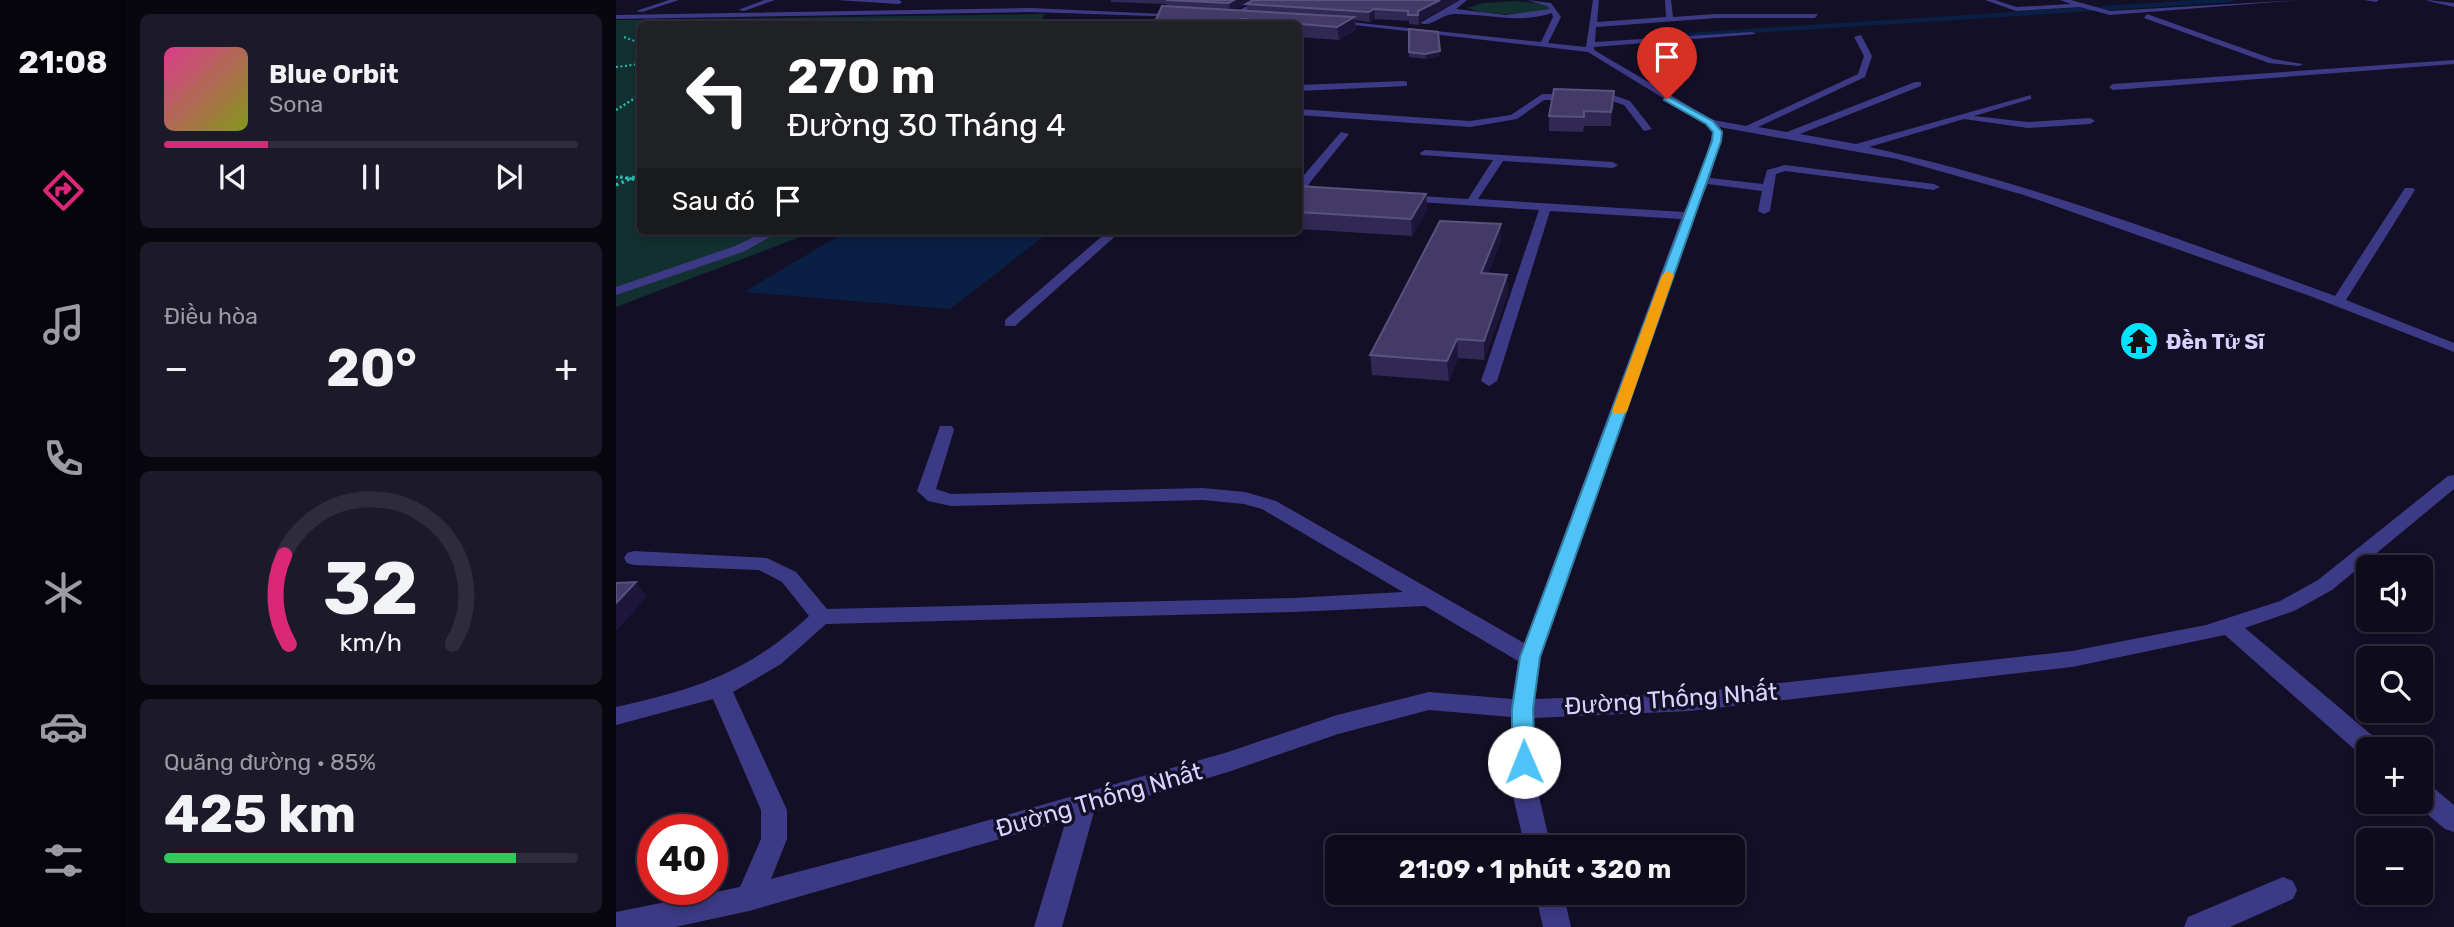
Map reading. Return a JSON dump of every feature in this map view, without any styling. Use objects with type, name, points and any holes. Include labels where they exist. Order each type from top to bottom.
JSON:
[{"type":"street","points":[[636,12],[676,0]]},
{"type":"street","points":[[616,11],[732,12],[772,0]]},
{"type":"street","points":[[839,0],[957,5]]},
{"type":"street","points":[[1255,18],[1227,16],[1263,0]]},
{"type":"street","points":[[1424,23],[1450,11],[1464,0]]},
{"type":"street","points":[[1530,0],[1549,4],[1557,17],[1544,45]]},
{"type":"street","points":[[1596,0],[1590,48],[1602,62],[1710,122],[1791,134],[1958,171],[2041,196],[2338,302],[2454,348]]},
{"type":"street","points":[[1668,0],[1670,19]]},
{"type":"street","points":[[1988,0],[2015,9],[2177,0]]},
{"type":"street","points":[[2063,0],[2098,12],[2297,0]]},
{"type":"street","points":[[2367,0],[2376,0]]},
{"type":"street","points":[[2430,0],[2454,5]]},
{"type":"street","points":[[1050,11],[1068,4]]},
{"type":"street","points":[[1725,8],[1734,16]]},
{"type":"street","points":[[1450,11],[1506,15],[1542,14],[1554,10]]},
{"type":"street","points":[[616,17],[1050,11],[1189,15]]},
{"type":"street","points":[[1134,21],[1139,14]]},
{"type":"street","points":[[1592,25],[1734,16],[1815,16]]},
{"type":"street","points":[[2147,16],[2282,63],[2358,59]]},
{"type":"street","points":[[1329,22],[1590,48],[1752,34]]},
{"type":"street","points":[[1749,128],[1862,75],[1868,57],[1858,37]]},
{"type":"street","points":[[2113,86],[2451,57]]},
{"type":"street","points":[[1302,88],[1404,83]]},
{"type":"street","points":[[1791,134],[1918,84]]},
{"type":"street","points":[[1302,112],[1470,124],[1514,117],[1542,97],[1610,97],[1627,103],[1647,129]]},
{"type":"street","points":[[1855,148],[2028,97]]},
{"type":"street","points":[[1961,117],[2028,125],[2090,121]]},
{"type":"street","points":[[1535,835],[1524,788],[1522,709],[1530,657],[1688,216],[1704,180],[1718,132],[1710,122]]},
{"type":"street","points":[[1343,194],[1306,190],[1302,185],[1344,134]]},
{"type":"street","points":[[1425,153],[1613,165]]},
{"type":"street","points":[[1471,202],[1500,157]]},
{"type":"street","points":[[1764,211],[1771,172],[1785,168],[1934,187]]},
{"type":"street","points":[[1704,180],[1766,188]]},
{"type":"street","points":[[2338,302],[2409,190]]},
{"type":"street","points":[[1394,197],[1688,216]]},
{"type":"street","points":[[1489,381],[1546,206]]},
{"type":"street","points":[[616,291],[739,249],[767,235]]},
{"type":"street","points":[[1010,323],[1110,235]]},
{"type":"street","points":[[946,430],[926,491],[933,498],[951,500],[1203,494],[1245,498],[1269,505],[1530,657]]},
{"type":"street","name":"Đường Thống Nhất","points":[[616,926],[749,898],[1083,806],[1228,762],[1337,724],[1429,701],[1522,709],[1689,702],[2072,659],[2207,633],[2287,607],[2325,585],[2451,488]]},
{"type":"street","points":[[634,558],[760,563],[779,568],[795,579],[821,617]]},
{"type":"street","points":[[616,716],[692,700],[720,689],[770,662],[821,617],[1293,605],[1430,598]]},
{"type":"street","points":[[2228,626],[2357,737]]},
{"type":"street","points":[[720,689],[774,810],[774,839],[749,898]]},
{"type":"street","points":[[2433,803],[2454,821]]},
{"type":"street","points":[[1048,927],[1083,806]]},
{"type":"street","points":[[2198,927],[2283,890]]},
{"type":"street","points":[[1552,905],[1557,927]]},
{"type":"path","points":[[616,35],[637,42]]},
{"type":"path","points":[[616,67],[637,64]]},
{"type":"path","points":[[616,110],[637,96]]},
{"type":"path","points":[[616,185],[637,176]]},
{"type":"path","points":[[616,177],[637,180]]},
{"type":"green space","points":[[1516,1],[1545,4],[1551,8],[1509,14],[1467,8],[1483,3]]},
{"type":"green space","points":[[1045,14],[1041,21],[637,21],[637,235],[805,235],[616,307],[616,20]]},
{"type":"water","points":[[840,235],[1046,235],[950,309],[744,292]]},
{"type":"building","points":[[1166,0],[1234,0],[1229,3]]},
{"type":"building","points":[[1253,0],[1440,0],[1418,11],[1418,15],[1408,15],[1408,11],[1374,9],[1369,12],[1246,4]]},
{"type":"building","points":[[1162,6],[1354,17],[1337,27],[1302,24],[1302,21],[1155,21]]},
{"type":"building","points":[[1409,29],[1438,32],[1440,51],[1425,54],[1409,52]]},
{"type":"building","points":[[1554,89],[1614,91],[1611,112],[1584,111],[1584,117],[1549,116]]},
{"type":"building","points":[[1302,186],[1426,194],[1411,219],[1302,212]]},
{"type":"building","points":[[1440,221],[1501,224],[1481,273],[1507,275],[1484,341],[1457,339],[1447,361],[1370,355]]},
{"type":"building","points":[[636,582],[616,603],[616,583]]},
{"type":"waterway","points":[[1658,37],[2231,0]]},
{"type":"slow traffic","points":[[1619,411],[1668,275]]},
{"type":"place","name":"Đền Tử Sĩ","points":[[2139,341]]},
{"type":"route","points":[[1524,762],[1522,709],[1530,657],[1717,141],[1718,132],[1710,122],[1667,99]]}]
